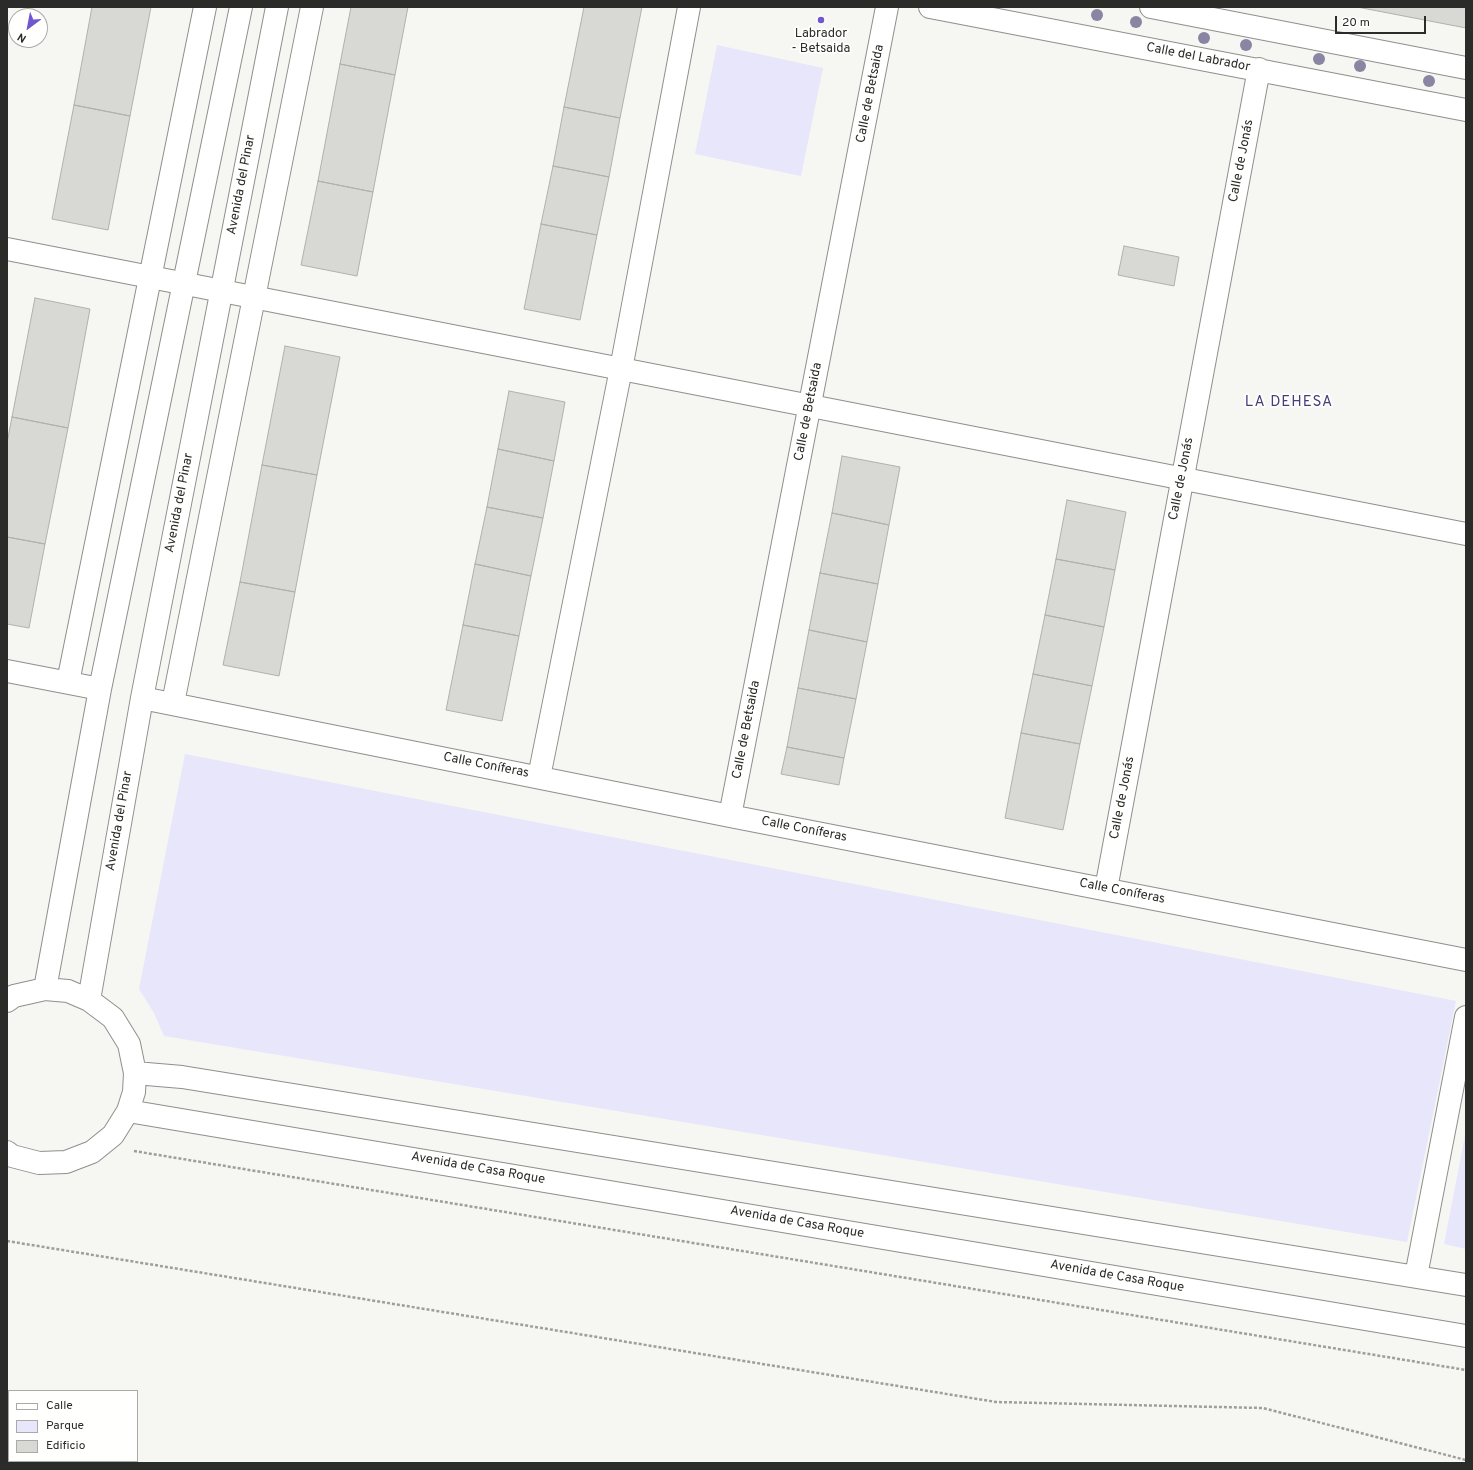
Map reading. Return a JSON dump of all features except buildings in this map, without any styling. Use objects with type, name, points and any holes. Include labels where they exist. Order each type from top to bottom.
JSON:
[{"type":"street","points":[[68,682],[205,7]]},
{"type":"street","points":[[45,990],[100,689],[242,7]]},
{"type":"street","name":"Avenida del Pinar","points":[[89,1000],[142,698],[277,7]]},
{"type":"street","points":[[173,703],[312,7]]},
{"type":"street","points":[[538,777],[621,369],[689,7]]},
{"type":"street","name":"Calle de Betsaida","points":[[730,816],[888,7]]},
{"type":"street","name":"Calle del Labrador","points":[[930,7],[1259,69],[1466,110]]},
{"type":"street","points":[[1151,7],[1466,68]]},
{"type":"street","name":"Calle de Jonás","points":[[1106,889],[1259,69]]},
{"type":"street","points":[[7,249],[1466,534]]},
{"type":"street","points":[[7,671],[100,689]]},
{"type":"street","name":"Calle Coníferas","points":[[142,698],[730,816],[1466,960]]},
{"type":"street","points":[[7,1001],[14,996],[45,990],[68,991],[89,1000],[113,1018],[129,1044],[135,1074],[134,1092],[128,1111],[113,1135],[92,1152],[66,1162],[39,1163],[12,1156],[7,1152]]},
{"type":"street","points":[[1416,1276],[1466,1017]]},
{"type":"street","points":[[135,1074],[182,1077],[1466,1285]]},
{"type":"street","name":"Avenida de Casa Roque","points":[[128,1111],[1466,1336]]},
{"type":"path","points":[[131,1151],[1466,1370]]},
{"type":"path","points":[[7,1241],[996,1402],[1263,1408],[1466,1460]]},
{"type":"green space","points":[[717,45],[823,68],[801,176],[695,154]]},
{"type":"green space","points":[[185,754],[1456,1001],[1407,1242],[164,1036],[154,1013],[139,989]]},
{"type":"green space","points":[[1466,1130],[1466,1249],[1444,1244]]},
{"type":"place","name":"Labrador - Betsaida","points":[[821,20]]},
{"type":"district","name":"LA DEHESA","points":[[1289,403]]}]
